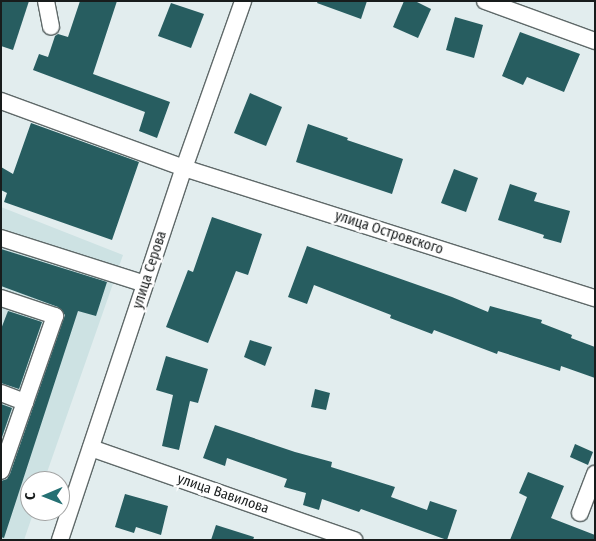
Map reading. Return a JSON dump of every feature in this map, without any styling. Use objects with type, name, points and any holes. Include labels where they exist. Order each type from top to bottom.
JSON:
[{"type":"street","points":[[46,1],[51,27]]},
{"type":"street","name":"улица Серова","points":[[60,540],[184,168],[243,1]]},
{"type":"street","points":[[486,1],[595,41]]},
{"type":"street","name":"улица Островского","points":[[1,101],[184,168],[595,298]]},
{"type":"street","points":[[1,238],[146,284]]},
{"type":"street","points":[[1,298],[54,316],[1,471]]},
{"type":"street","points":[[1,392],[25,402]]},
{"type":"street","name":"улица Вавилова","points":[[91,448],[354,540]]},
{"type":"street","points":[[580,513],[595,474]]},
{"type":"shaded area","points":[[1,207],[123,255],[47,471],[20,471],[20,521],[31,521],[24,540],[1,540]]},
{"type":"building","points":[[1,1],[29,1],[13,50],[1,46]]},
{"type":"building","points":[[80,1],[117,1],[93,74],[170,102],[157,138],[139,131],[145,112],[33,70],[39,54],[48,57],[55,36],[58,34],[68,37]]},
{"type":"building","points":[[318,1],[367,1],[361,19],[317,3]]},
{"type":"building","points":[[404,1],[415,1],[431,9],[418,38],[393,27]]},
{"type":"building","points":[[171,3],[204,14],[191,48],[158,36]]},
{"type":"building","points":[[455,17],[483,25],[474,58],[446,50]]},
{"type":"building","points":[[520,32],[580,54],[564,92],[527,77],[523,85],[502,76]]},
{"type":"building","points":[[250,93],[282,107],[266,146],[234,133]]},
{"type":"building","points":[[31,123],[139,162],[112,240],[4,202],[7,193],[1,190],[1,167],[13,174]]},
{"type":"building","points":[[308,124],[348,138],[347,140],[403,159],[392,194],[296,162]]},
{"type":"building","points":[[454,169],[478,178],[466,212],[441,203]]},
{"type":"building","points":[[510,184],[537,193],[534,201],[570,211],[561,243],[543,238],[544,235],[498,220]]},
{"type":"building","points":[[212,217],[262,234],[248,275],[236,271],[208,343],[166,327],[188,270],[193,272]]},
{"type":"building","points":[[307,246],[452,297],[488,312],[490,306],[542,320],[541,323],[572,335],[571,338],[595,347],[595,378],[561,366],[560,371],[498,351],[497,354],[434,330],[432,334],[390,318],[391,315],[314,285],[307,304],[288,297]]},
{"type":"building","points":[[1,249],[107,282],[96,316],[78,311],[26,471],[20,471],[20,489],[4,538],[1,537],[1,481],[7,479],[10,474],[65,315],[58,307],[1,286]]},
{"type":"building","points":[[8,311],[42,322],[19,389],[1,383],[1,329]]},
{"type":"building","points":[[250,340],[272,347],[265,366],[244,357]]},
{"type":"building","points":[[166,356],[208,369],[198,403],[190,401],[179,450],[162,446],[173,395],[156,390]]},
{"type":"building","points":[[315,389],[330,393],[326,410],[311,407]]},
{"type":"building","points":[[1,404],[12,408],[1,440]]},
{"type":"building","points":[[215,425],[295,452],[332,462],[331,467],[395,487],[391,497],[427,510],[430,501],[457,510],[447,540],[361,509],[359,512],[322,499],[319,510],[303,505],[306,493],[284,487],[287,479],[227,458],[225,466],[203,458]]},
{"type":"building","points":[[575,444],[593,452],[588,465],[570,457]]},
{"type":"building","points":[[528,472],[564,486],[551,518],[595,535],[595,540],[510,540],[527,497],[519,493]]},
{"type":"building","points":[[125,494],[168,506],[161,535],[136,527],[134,533],[115,527]]},
{"type":"building","points":[[216,525],[254,537],[253,540],[211,540]]}]
